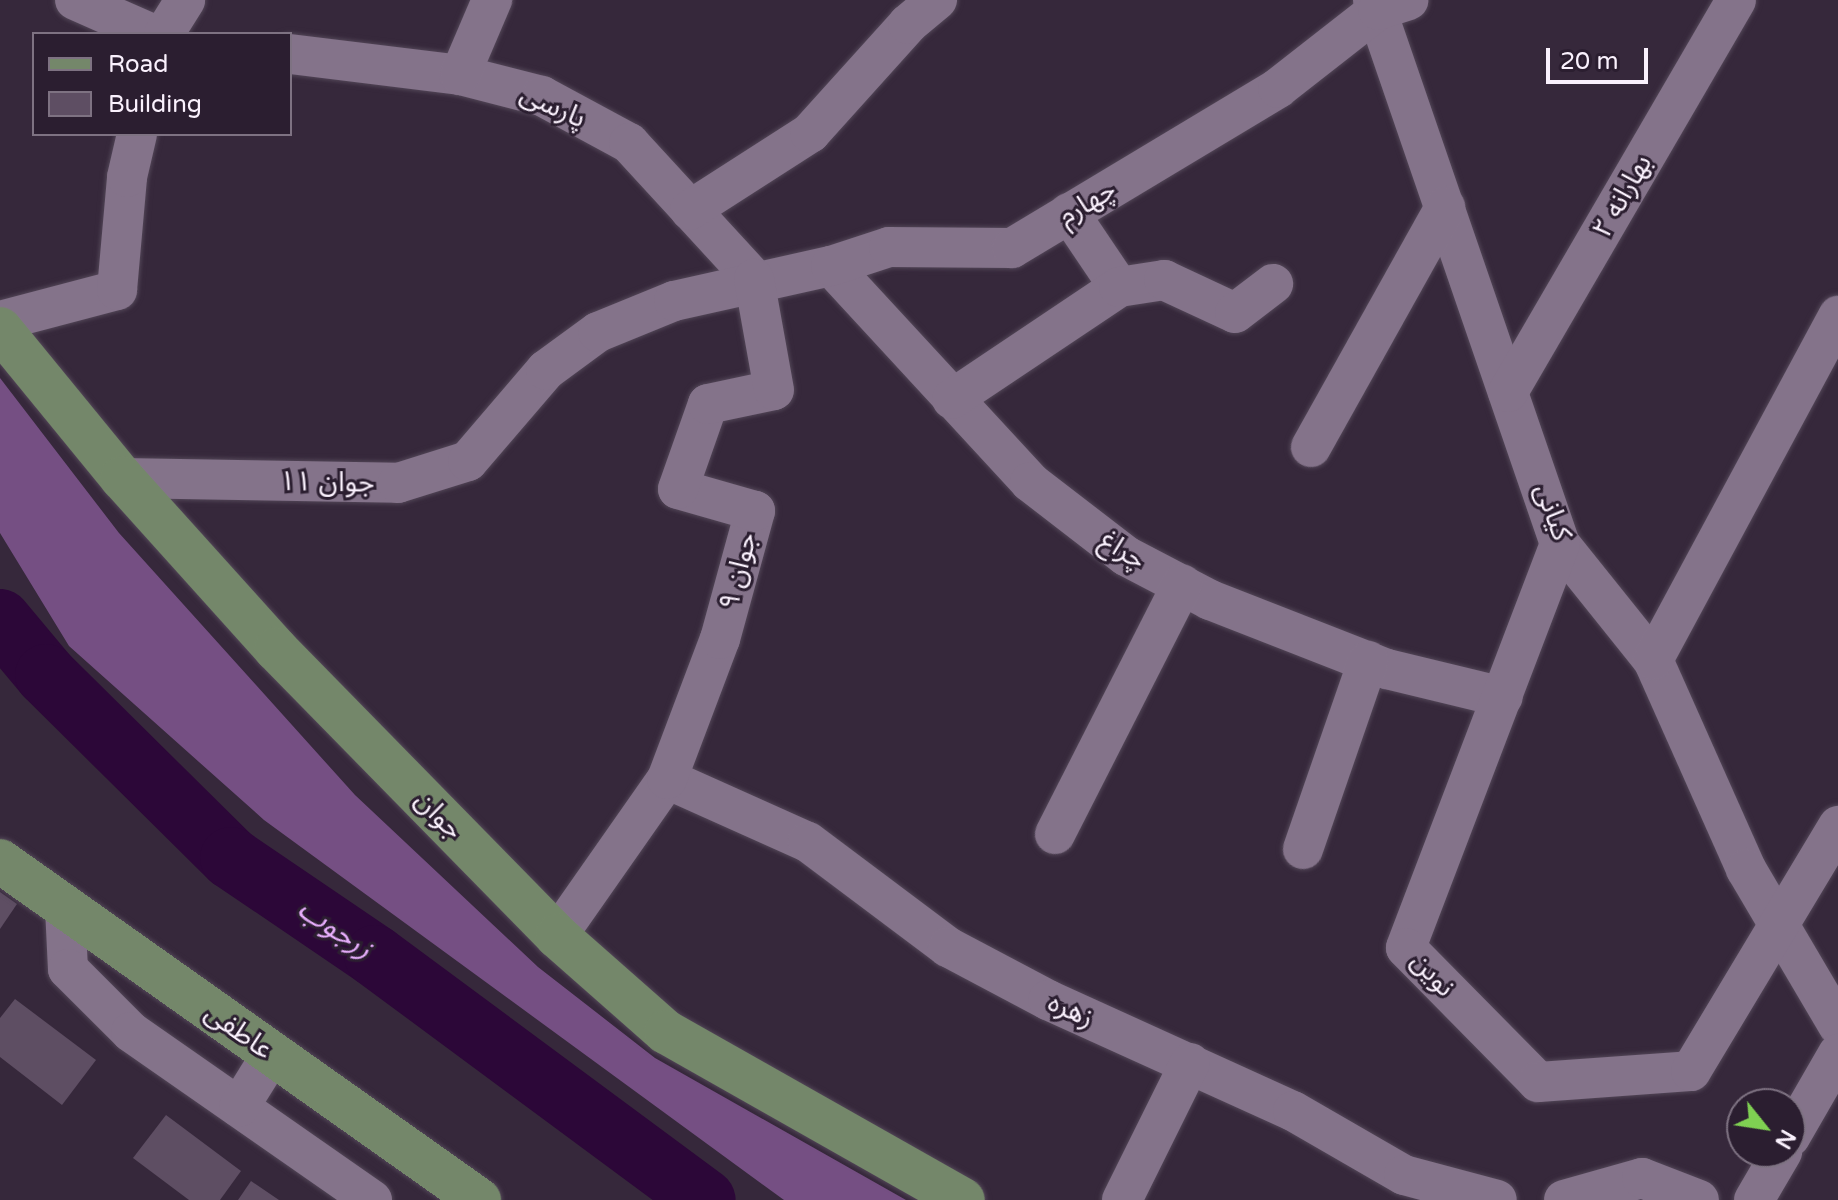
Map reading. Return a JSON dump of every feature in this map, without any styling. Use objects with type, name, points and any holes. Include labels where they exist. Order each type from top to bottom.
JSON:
[{"type":"main road","name":"جوان","points":[[0,329],[122,478],[276,649],[557,936],[666,1032],[963,1200]]},
{"type":"main road","name":"عاطفی","points":[[0,861],[479,1200]]},
{"type":"street","points":[[75,0],[147,32]]},
{"type":"street","points":[[165,32],[185,0]]},
{"type":"street","points":[[460,75],[492,0]]},
{"type":"street","points":[[690,210],[810,133],[908,24],[937,0]]},
{"type":"street","name":"بهارانه ۲","points":[[1508,392],[1736,0]]},
{"type":"street","name":"کیانی","points":[[1386,3],[1445,207],[1560,544],[1653,660],[1779,931],[1838,1025]]},
{"type":"street","name":"چهارم","points":[[754,279],[831,266],[889,247],[1012,248],[1278,88],[1386,3]]},
{"type":"street","name":"پارسی","points":[[292,54],[460,75],[542,96],[629,143],[754,279]]},
{"type":"street","points":[[0,321],[117,290],[127,177],[137,136]]},
{"type":"street","points":[[1311,447],[1445,207]]},
{"type":"street","points":[[1069,213],[1119,287]]},
{"type":"street","name":"چراغ","points":[[831,266],[1030,482],[1126,556],[1182,585],[1368,661],[1503,697]]},
{"type":"street","name":"جوان ۱۱","points":[[122,478],[398,483],[468,461],[546,370],[598,332],[674,301],[754,279]]},
{"type":"street","name":"جوان ۹","points":[[557,936],[667,779],[720,639],[755,511],[678,489],[708,404],[774,390],[754,279]]},
{"type":"street","points":[[952,399],[1119,287],[1164,280],[1235,313],[1273,284]]},
{"type":"street","points":[[1653,660],[1838,316]]},
{"type":"street","name":"نوین","points":[[1560,544],[1406,948],[1538,1082],[1691,1071],[1779,931]]},
{"type":"street","points":[[1055,834],[1182,585]]},
{"type":"street","points":[[1303,849],[1368,661]]},
{"type":"street","name":"زهره","points":[[667,779],[808,842],[948,947],[1048,1000],[1293,1111],[1404,1175],[1497,1200]]},
{"type":"street","points":[[1779,931],[1838,826]]},
{"type":"street","points":[[65,908],[68,969],[131,1032],[372,1200]]},
{"type":"street","points":[[239,1107],[272,1054]]},
{"type":"street","points":[[1806,1109],[1838,1054]]},
{"type":"street","points":[[1122,1200],[1190,1063]]},
{"type":"street","points":[[1754,1200],[1773,1168]]},
{"type":"street","points":[[1564,1200],[1642,1178],[1699,1200]]},
{"type":"shaded area","points":[[0,378],[119,533],[355,795],[538,967],[655,1058],[906,1200],[784,1200],[264,820],[69,646],[0,533]]},
{"type":"building","points":[[0,892],[17,904],[0,929]]},
{"type":"building","points":[[15,999],[96,1060],[62,1105],[0,1057],[0,1018]]},
{"type":"building","points":[[166,1115],[241,1171],[220,1200],[189,1200],[133,1158]]},
{"type":"building","points":[[251,1181],[279,1200],[238,1200]]},
{"type":"waterway","name":"زرجوب","points":[[0,620],[46,675],[231,858],[375,956],[705,1200]]}]
